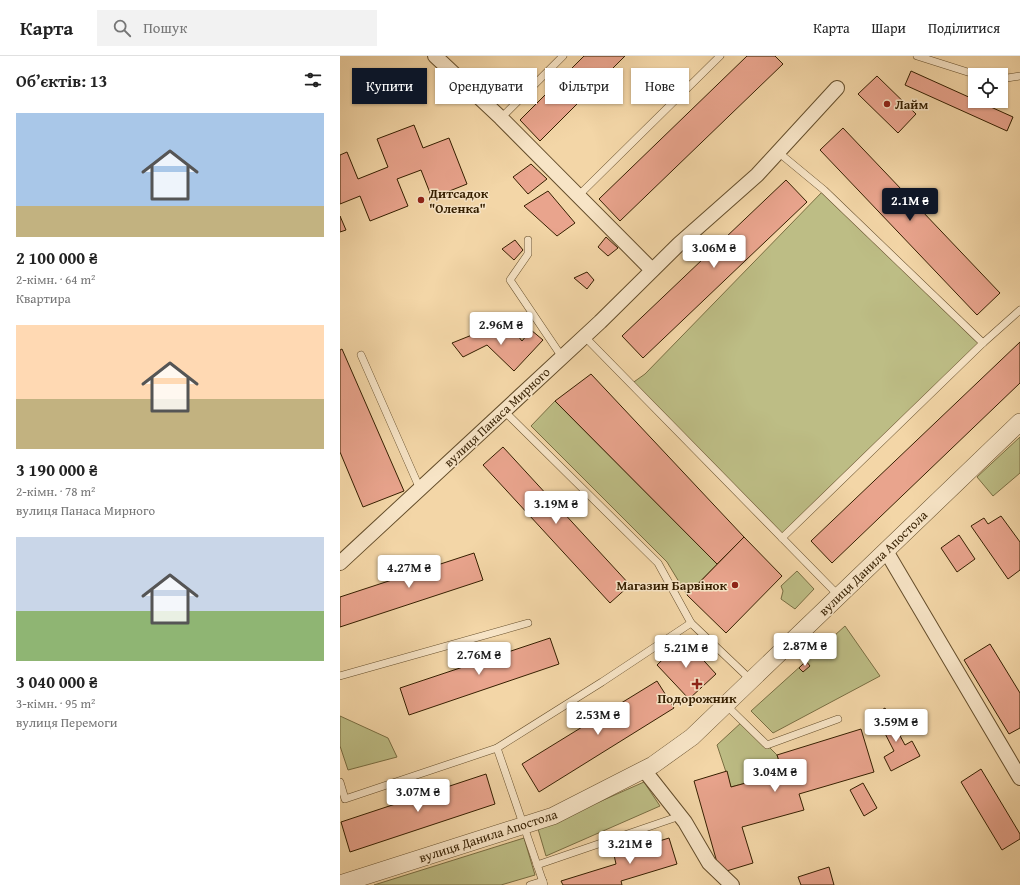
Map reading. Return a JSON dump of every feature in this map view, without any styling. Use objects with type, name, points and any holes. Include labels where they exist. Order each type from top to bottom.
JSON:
[{"type":"street","points":[[436,56],[501,118],[652,270]]},
{"type":"street","name":"вулиця Панаса Мирного","points":[[340,563],[562,357],[652,270],[757,175],[837,88]]},
{"type":"street","name":"вулиця Данила Апостола","points":[[340,884],[553,816],[644,770],[692,737],[1020,422]]},
{"type":"street","points":[[886,551],[1020,778]]},
{"type":"street","points":[[644,770],[680,816],[709,863],[732,885]]},
{"type":"lane","points":[[501,118],[564,56]]},
{"type":"lane","points":[[578,196],[720,56]]},
{"type":"lane","points":[[917,56],[968,72]]},
{"type":"lane","points":[[1008,77],[1020,76]]},
{"type":"lane","points":[[778,152],[824,190],[983,343]]},
{"type":"lane","points":[[528,240],[528,254],[510,280],[562,357]]},
{"type":"lane","points":[[782,538],[983,343],[1020,310]]},
{"type":"lane","points":[[584,336],[839,596]]},
{"type":"lane","points":[[361,355],[420,489]]},
{"type":"lane","points":[[504,411],[658,563],[691,623],[751,680]]},
{"type":"lane","points":[[340,676],[528,623]]},
{"type":"lane","points":[[340,782],[345,799],[497,748],[602,682],[691,623]]},
{"type":"lane","points":[[726,704],[767,745],[838,719]]},
{"type":"lane","points":[[497,748],[543,883],[530,885]]},
{"type":"lane","points":[[538,865],[680,816]]},
{"type":"green space","points":[[824,190],[983,343],[782,538],[631,384],[645,374]]},
{"type":"green space","points":[[555,401],[717,564],[687,595],[667,562],[531,426]]},
{"type":"green space","points":[[1020,437],[1020,473],[993,496],[977,477]]},
{"type":"green space","points":[[797,571],[814,589],[795,609],[781,599],[783,591],[781,586]]},
{"type":"green space","points":[[845,626],[880,676],[773,733],[751,711]]},
{"type":"green space","points":[[340,716],[388,738],[397,757],[348,770],[340,746]]},
{"type":"green space","points":[[743,721],[777,755],[783,773],[731,787],[717,745]]},
{"type":"green space","points":[[644,782],[660,806],[546,856],[538,829]]},
{"type":"green space","points":[[524,838],[535,875],[501,885],[374,885]]},
{"type":"building","points":[[584,56],[625,56],[613,68],[572,68]]},
{"type":"building","points":[[747,56],[775,56],[783,64],[620,221],[599,199]]},
{"type":"building","points":[[911,71],[968,97],[968,108],[993,108],[1013,117],[1007,131],[905,85]]},
{"type":"building","name":"Лайм","points":[[877,76],[916,114],[898,133],[858,94]]},
{"type":"building","points":[[545,95],[545,104],[577,104],[540,141],[520,120]]},
{"type":"building","points":[[414,125],[423,148],[449,138],[467,184],[432,198],[421,170],[397,179],[408,206],[370,221],[360,196],[340,204],[340,155],[347,152],[358,179],[388,167],[377,139]]},
{"type":"building","points":[[843,128],[1000,293],[977,315],[820,150]]},
{"type":"building","points":[[531,164],[547,179],[528,194],[513,177]]},
{"type":"building","points":[[786,180],[807,202],[643,358],[622,336]]},
{"type":"building","points":[[548,191],[575,223],[557,236],[524,206]]},
{"type":"building","points":[[340,216],[346,230],[340,232]]},
{"type":"building","points":[[606,237],[618,248],[608,256],[598,247]]},
{"type":"building","points":[[515,240],[523,250],[514,260],[502,249]]},
{"type":"building","points":[[587,272],[594,280],[587,289],[574,278]]},
{"type":"building","points":[[510,326],[522,341],[531,330],[543,340],[514,371],[487,345],[463,357],[452,343],[487,329],[500,341]]},
{"type":"building","points":[[1020,342],[1020,383],[832,563],[811,541]]},
{"type":"building","points":[[342,349],[404,491],[363,507],[340,452],[340,350]]},
{"type":"building","points":[[591,374],[744,537],[717,564],[555,401]]},
{"type":"building","points":[[503,447],[630,585],[610,603],[483,465]]},
{"type":"building","points":[[1001,516],[1020,542],[1020,570],[1008,579],[971,526],[984,518],[988,524]]},
{"type":"building","points":[[959,535],[975,559],[957,572],[941,548]]},
{"type":"building","name":"Магазин Барвінок","points":[[744,537],[782,576],[726,633],[687,595]]},
{"type":"building","points":[[474,553],[483,580],[340,627],[340,597]]},
{"type":"building","points":[[550,638],[559,664],[409,715],[400,688]]},
{"type":"building","points":[[684,639],[716,674],[689,699],[657,665]]},
{"type":"building","points":[[990,644],[1020,693],[1020,728],[1009,734],[964,660]]},
{"type":"building","points":[[806,661],[810,666],[803,672],[799,668]]},
{"type":"building","points":[[657,681],[674,708],[539,792],[522,764]]},
{"type":"building","points":[[885,708],[905,745],[912,741],[920,756],[891,771],[884,757],[894,751],[875,714]]},
{"type":"building","points":[[861,729],[874,772],[799,794],[804,810],[742,827],[753,863],[720,873],[694,781],[727,771],[731,787],[783,773],[777,755]]},
{"type":"building","points":[[981,769],[1020,834],[1020,839],[1002,850],[961,782]]},
{"type":"building","points":[[486,774],[495,804],[350,852],[341,822]]},
{"type":"building","points":[[863,783],[877,808],[864,816],[850,790]]},
{"type":"building","points":[[669,838],[677,864],[621,881],[622,885],[563,885],[561,881],[616,864],[614,855]]},
{"type":"building","points":[[829,867],[834,885],[801,885],[798,877]]},
{"type":"place","name":"Лайм","points":[[887,104]]},
{"type":"place","name":"Дитсадок \"Оленка\"","points":[[421,200]]},
{"type":"place","name":"Магазин Барвінок","points":[[735,585]]},
{"type":"place","name":"Подорожник","points":[[697,684]]}]
